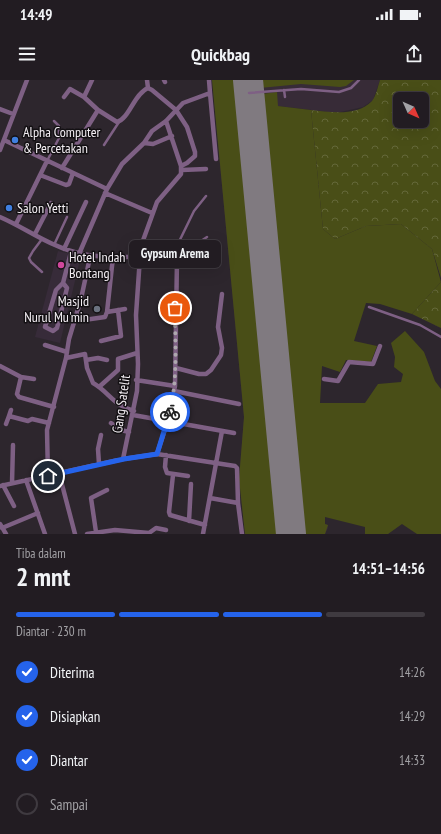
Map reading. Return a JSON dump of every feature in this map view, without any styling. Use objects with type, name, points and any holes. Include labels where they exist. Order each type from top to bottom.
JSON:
[{"type":"street","points":[[0,150],[27,80]]},
{"type":"street","points":[[84,97],[92,80]]},
{"type":"street","points":[[147,80],[148,88]]},
{"type":"street","points":[[209,80],[216,159]]},
{"type":"street","points":[[64,97],[69,89],[84,97],[98,110],[119,122],[141,92],[148,88]]},
{"type":"street","points":[[148,88],[176,110]]},
{"type":"street","points":[[79,254],[106,191],[122,164],[144,143],[152,131],[166,121],[187,101],[210,93]]},
{"type":"street","points":[[0,109],[13,114]]},
{"type":"street","points":[[62,168],[98,110]]},
{"type":"street","name":"Gang Satelit","points":[[124,459],[137,391],[136,315],[139,257],[152,213],[160,198],[181,176],[182,168],[192,159],[195,152],[188,127],[176,110]]},
{"type":"street","points":[[166,121],[182,168],[206,169]]},
{"type":"street","points":[[144,143],[154,144],[172,136]]},
{"type":"street","points":[[4,140],[152,213]]},
{"type":"street","points":[[16,224],[47,161]]},
{"type":"street","points":[[40,175],[66,185],[70,182],[73,173]]},
{"type":"street","points":[[64,249],[86,202]]},
{"type":"street","points":[[35,234],[51,203]]},
{"type":"street","points":[[0,217],[35,234],[53,245],[90,257],[172,256],[178,262],[175,308],[175,388],[168,420],[157,454]]},
{"type":"street","points":[[63,283],[67,288],[57,328],[54,331],[45,327],[56,290],[63,283],[71,252]]},
{"type":"street","points":[[48,476],[46,439],[67,355],[68,342],[76,317],[90,257]]},
{"type":"street","points":[[76,317],[84,320],[105,317],[107,312],[113,257]]},
{"type":"street","points":[[176,368],[199,374],[206,374],[212,370],[221,355],[222,348],[218,327],[222,294]]},
{"type":"street","points":[[107,312],[125,309]]},
{"type":"street","points":[[101,340],[121,336],[118,310]]},
{"type":"street","points":[[45,345],[67,355],[84,354],[93,383],[120,406],[134,413],[234,433]]},
{"type":"street","points":[[324,379],[338,381],[349,362],[373,364],[380,346]]},
{"type":"street","points":[[99,387],[118,370],[118,359],[137,353]]},
{"type":"street","points":[[86,360],[98,358],[107,360]]},
{"type":"street","points":[[0,372],[1,366],[21,377],[34,379]]},
{"type":"street","points":[[21,377],[17,394],[19,397],[54,407]]},
{"type":"street","points":[[136,380],[239,404]]},
{"type":"street","points":[[6,424],[11,410]]},
{"type":"street","points":[[9,416],[28,421],[32,419],[49,424]]},
{"type":"street","points":[[111,423],[121,430],[129,432]]},
{"type":"street","points":[[203,534],[222,431]]},
{"type":"street","points":[[99,464],[98,449],[101,435]]},
{"type":"street","points":[[12,483],[13,445]]},
{"type":"street","points":[[14,506],[1,485],[124,459],[157,454],[166,455],[237,467],[238,503],[242,534]]},
{"type":"street","points":[[166,455],[166,470],[173,475],[188,476]]},
{"type":"street","points":[[59,473],[75,534]]},
{"type":"street","points":[[173,475],[169,513],[171,516],[205,525]]},
{"type":"street","points":[[26,480],[45,534]]},
{"type":"street","points":[[189,521],[191,484]]},
{"type":"street","points":[[98,532],[91,498],[107,490]]},
{"type":"street","points":[[210,498],[238,503]]},
{"type":"street","points":[[6,534],[1,526],[38,513]]},
{"type":"street","points":[[87,534],[98,532],[148,534],[155,528],[166,530]]},
{"type":"lane","points":[[249,93],[284,90],[318,90],[339,92],[351,88],[359,80]]},
{"type":"lane","points":[[284,90],[285,97]]},
{"type":"lane","points":[[47,161],[59,138],[59,126],[54,121]]},
{"type":"lane","points":[[104,145],[119,122]]},
{"type":"lane","points":[[172,256],[194,211],[206,196]]},
{"type":"lane","points":[[53,245],[67,218]]},
{"type":"lane","points":[[175,250],[186,251],[207,237]]},
{"type":"lane","points":[[42,272],[30,262],[29,258],[33,250],[43,239]]},
{"type":"lane","points":[[186,251],[193,262],[205,266]]},
{"type":"lane","points":[[369,307],[420,325],[441,337]]},
{"type":"shaded area","points":[[212,80],[380,80],[373,100],[363,107],[336,113],[278,106],[325,524],[328,525],[325,534],[245,534],[239,479],[244,417]]},
{"type":"shaded area","points":[[58,251],[81,256],[60,343],[35,337]]},
{"type":"green space","points":[[212,80],[240,80],[283,534],[245,534],[239,479],[244,417]]},
{"type":"green space","points":[[256,80],[354,80],[346,86],[340,87],[301,84],[260,88],[256,84]]},
{"type":"green space","points":[[380,80],[441,80],[441,278],[432,249],[401,224],[366,226],[335,239],[323,229],[311,110],[326,112],[351,111],[366,106],[372,101],[376,94]]},
{"type":"green space","points":[[277,92],[278,106],[311,110],[323,229],[335,239],[366,226],[401,224],[432,249],[441,282],[412,314],[380,304],[366,303],[354,341],[377,346],[371,362],[346,360],[340,372],[322,366],[320,403],[365,403],[378,384],[401,382],[403,374],[394,367],[395,357],[391,343],[405,331],[424,352],[435,381],[441,389],[441,534],[417,534],[402,524],[388,534],[365,534],[365,527],[325,517],[325,524],[328,525],[325,534],[299,534],[258,99],[262,94]]},
{"type":"green space","points":[[441,282],[441,328],[412,314]]},
{"type":"runway","points":[[248,80],[291,534]]},
{"type":"way so far","points":[[170,412],[176,368],[175,308]]},
{"type":"place","name":"Alpha Computer & Percetakan","points":[[15,140]]},
{"type":"place","name":"Salon Yetti","points":[[9,208]]},
{"type":"place","name":"Hotel Indah Bontang","points":[[61,265]]},
{"type":"place","name":"Gypsum Arema","points":[[175,308]]},
{"type":"place","name":"Masjid Nurul Mu'min","points":[[97,309]]},
{"type":"route","points":[[48,476],[124,459],[157,454],[170,412]]}]
